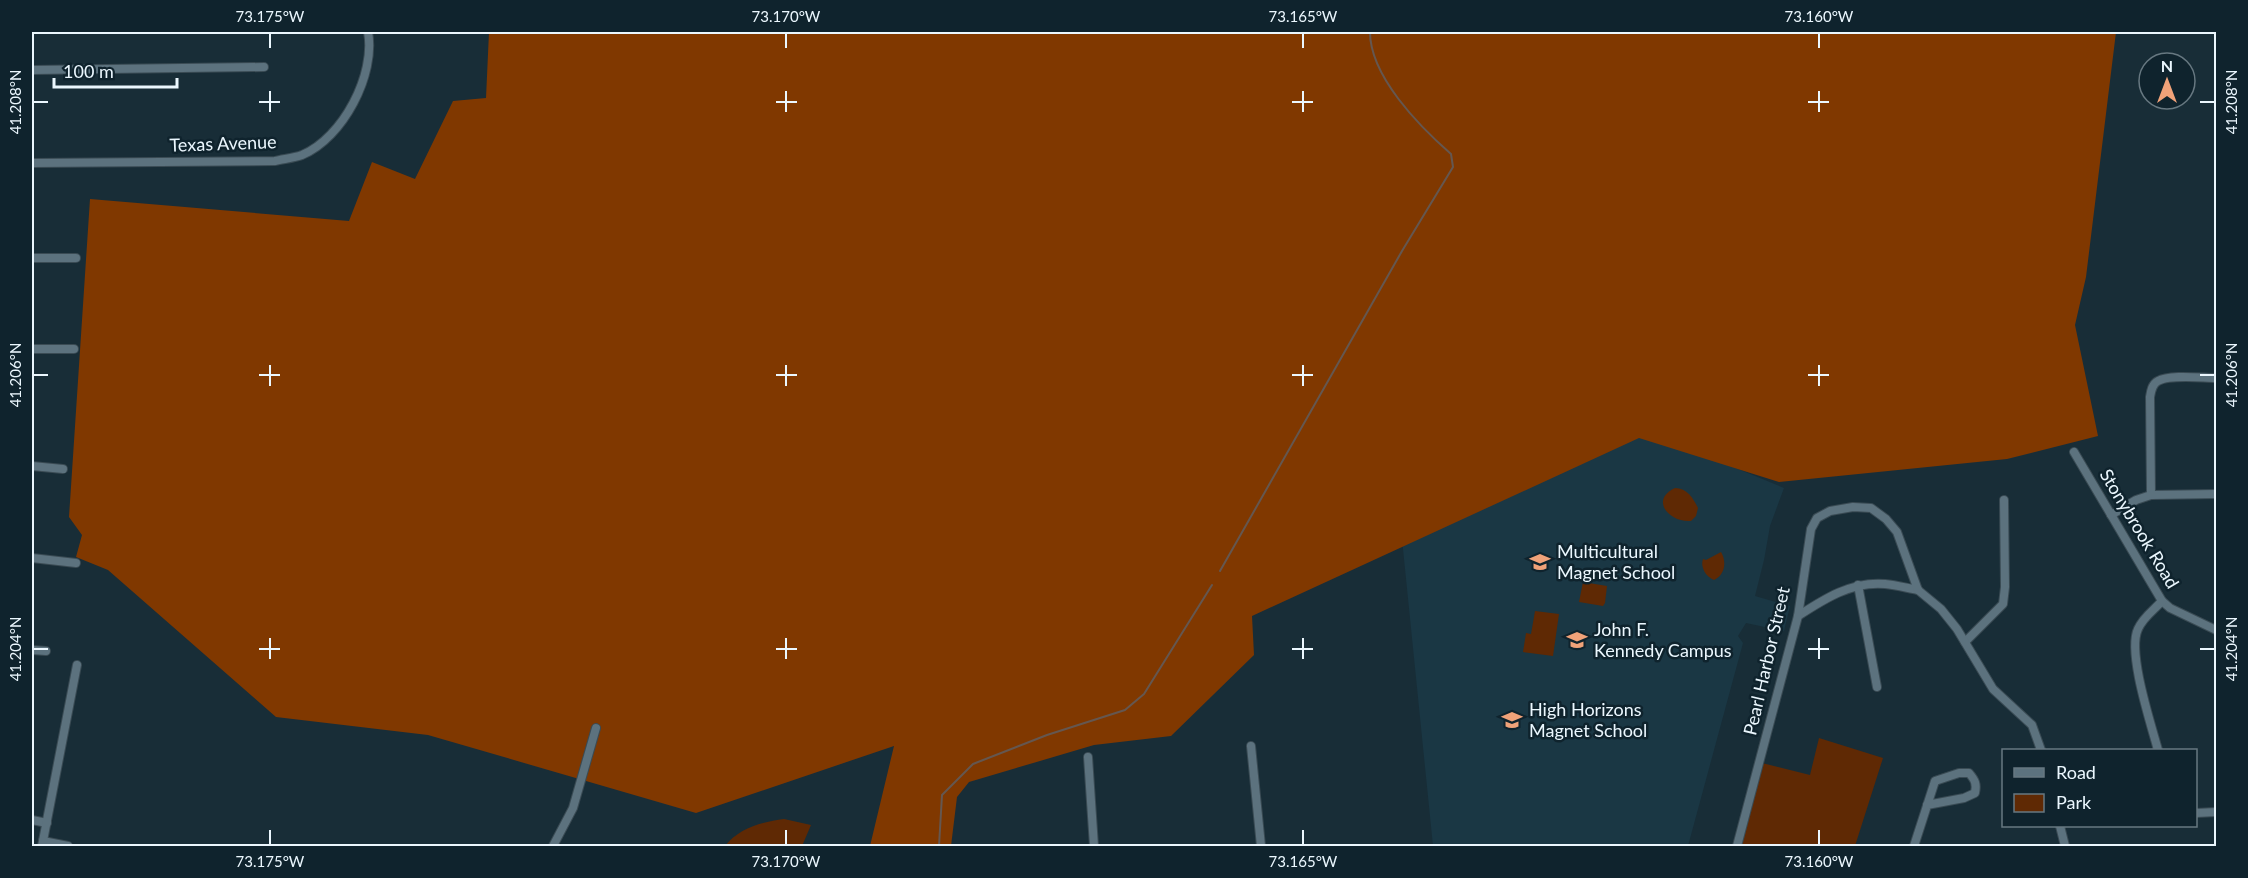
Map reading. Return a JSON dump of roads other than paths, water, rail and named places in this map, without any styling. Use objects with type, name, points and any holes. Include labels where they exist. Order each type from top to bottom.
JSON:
[{"type":"street","name":"Texas Avenue","points":[[32,163],[274,161],[302,155],[322,142],[349,114],[364,81],[370,44],[368,32]]},
{"type":"street","points":[[32,70],[264,67]]},
{"type":"street","points":[[32,258],[76,258]]},
{"type":"street","points":[[32,349],[74,349]]},
{"type":"street","points":[[2151,495],[2152,388],[2158,381],[2167,378],[2217,378]]},
{"type":"street","name":"Stonybrook Road","points":[[2074,452],[2162,601],[2170,608],[2217,630]]},
{"type":"street","points":[[32,466],[63,470]]},
{"type":"street","points":[[2111,515],[2136,500],[2151,495],[2217,494]]},
{"type":"street","points":[[1965,642],[2002,604],[2005,587],[2004,501]]},
{"type":"street","name":"Pearl Harbor Street","points":[[1737,846],[1797,616],[1811,528],[1817,518],[1830,511],[1854,507],[1871,508],[1886,519],[1897,532],[1917,590]]},
{"type":"street","points":[[32,558],[76,563]]},
{"type":"street","points":[[1797,616],[1826,598],[1858,585],[1884,584],[1917,590],[1941,609],[1965,642],[1993,689],[2032,725],[2041,749]]},
{"type":"street","points":[[1858,585],[1877,687]]},
{"type":"street","points":[[2158,749],[2134,648],[2137,630],[2162,601]]},
{"type":"street","points":[[32,650],[46,651]]},
{"type":"street","points":[[68,846],[42,844],[77,665]]},
{"type":"street","points":[[554,846],[573,808],[596,728]]},
{"type":"street","points":[[1251,746],[1261,846]]},
{"type":"street","points":[[1088,757],[1094,846]]},
{"type":"street","points":[[1914,846],[1935,782],[1959,773],[1969,773],[1977,785],[1975,793],[1964,798],[1928,806]]},
{"type":"street","points":[[2197,813],[2217,812]]},
{"type":"street","points":[[32,820],[47,823]]},
{"type":"street","points":[[2060,827],[2065,846]]},
{"type":"waterway","points":[[1220,571],[1402,251],[1453,167],[1451,154],[1411,115],[1387,83],[1372,49],[1370,32]]},
{"type":"waterway","points":[[939,846],[942,795],[973,764],[1047,735],[1125,710],[1144,694],[1212,585]]},
{"type":"place","name":"Multicultural Magnet School","points":[[1540,562]]},
{"type":"place","name":"John F. Kennedy Campus","points":[[1577,640]]},
{"type":"place","name":"High Horizons Magnet School","points":[[1512,720]]}]
